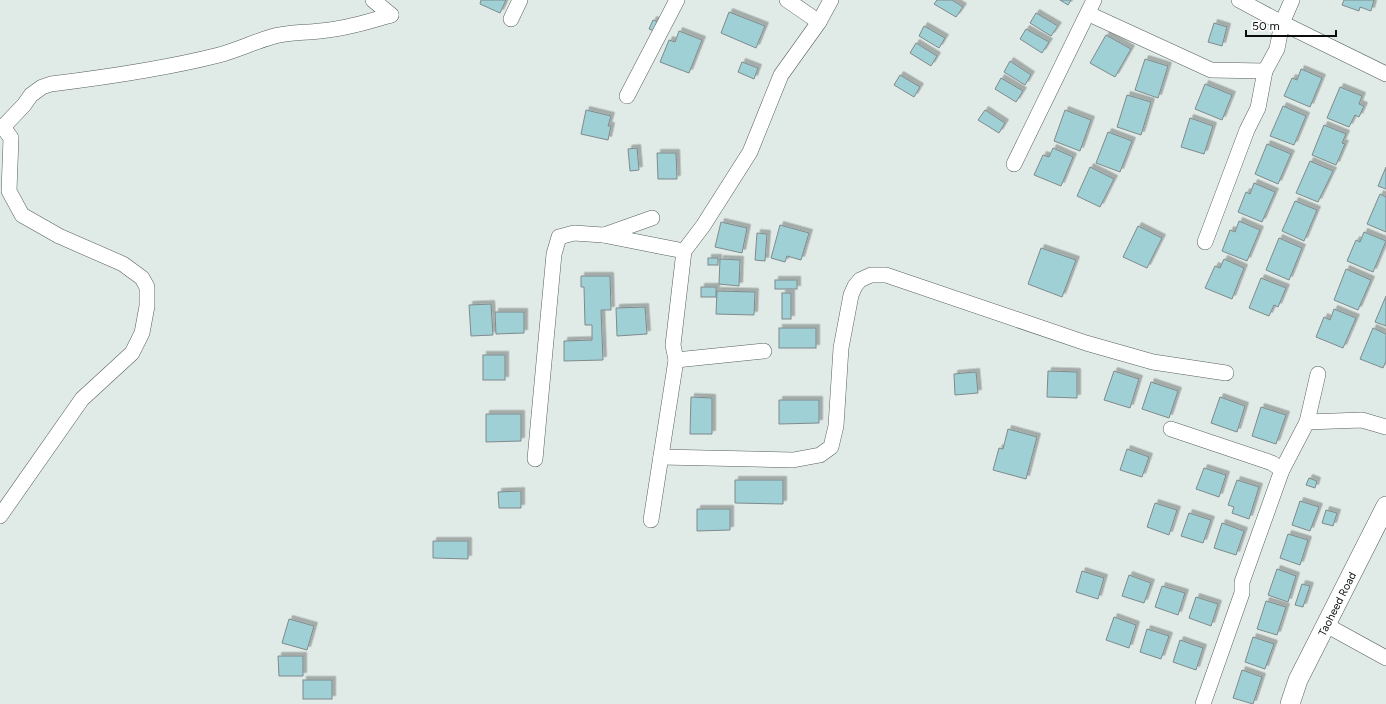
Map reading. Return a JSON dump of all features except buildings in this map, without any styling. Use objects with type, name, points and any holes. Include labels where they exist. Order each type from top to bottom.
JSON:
[{"type":"main road","name":"Taoheed Road","points":[[1290,704],[1298,680],[1386,506]]},
{"type":"street","points":[[0,516],[82,399],[132,353],[142,333],[147,306],[147,287],[142,278],[129,268],[59,236],[22,215],[9,191],[11,138],[2,127],[24,105],[31,95],[42,87],[52,84],[125,74],[166,66],[230,52],[271,37],[353,26],[391,15],[373,0]]},
{"type":"street","points":[[511,19],[520,0]]},
{"type":"street","points":[[627,96],[677,0]]},
{"type":"street","points":[[788,0],[819,22]]},
{"type":"street","points":[[651,520],[676,360],[673,345],[684,251],[703,226],[750,152],[781,74],[819,22],[831,0]]},
{"type":"street","points":[[1014,164],[1089,14],[1094,0]]},
{"type":"street","points":[[1239,0],[1282,23],[1386,74]]},
{"type":"street","points":[[1205,242],[1246,130],[1258,108],[1266,71],[1277,49],[1282,23],[1292,0]]},
{"type":"street","points":[[1089,14],[1210,70],[1266,71]]},
{"type":"street","points":[[603,235],[652,218]]},
{"type":"street","points":[[536,459],[554,254],[559,237],[574,233],[603,235],[684,251]]},
{"type":"street","points":[[661,457],[793,460],[820,455],[831,447],[836,426],[841,348],[851,295],[854,286],[860,280],[871,275],[886,275],[1086,343],[1152,362],[1226,373]]},
{"type":"street","points":[[676,360],[764,351]]},
{"type":"street","points":[[1203,704],[1242,593],[1242,582],[1282,470],[1307,422],[1318,374]]},
{"type":"street","points":[[1307,422],[1362,420],[1386,427]]},
{"type":"street","points":[[1171,429],[1272,463],[1282,470]]},
{"type":"street","points":[[1326,625],[1386,658]]}]
